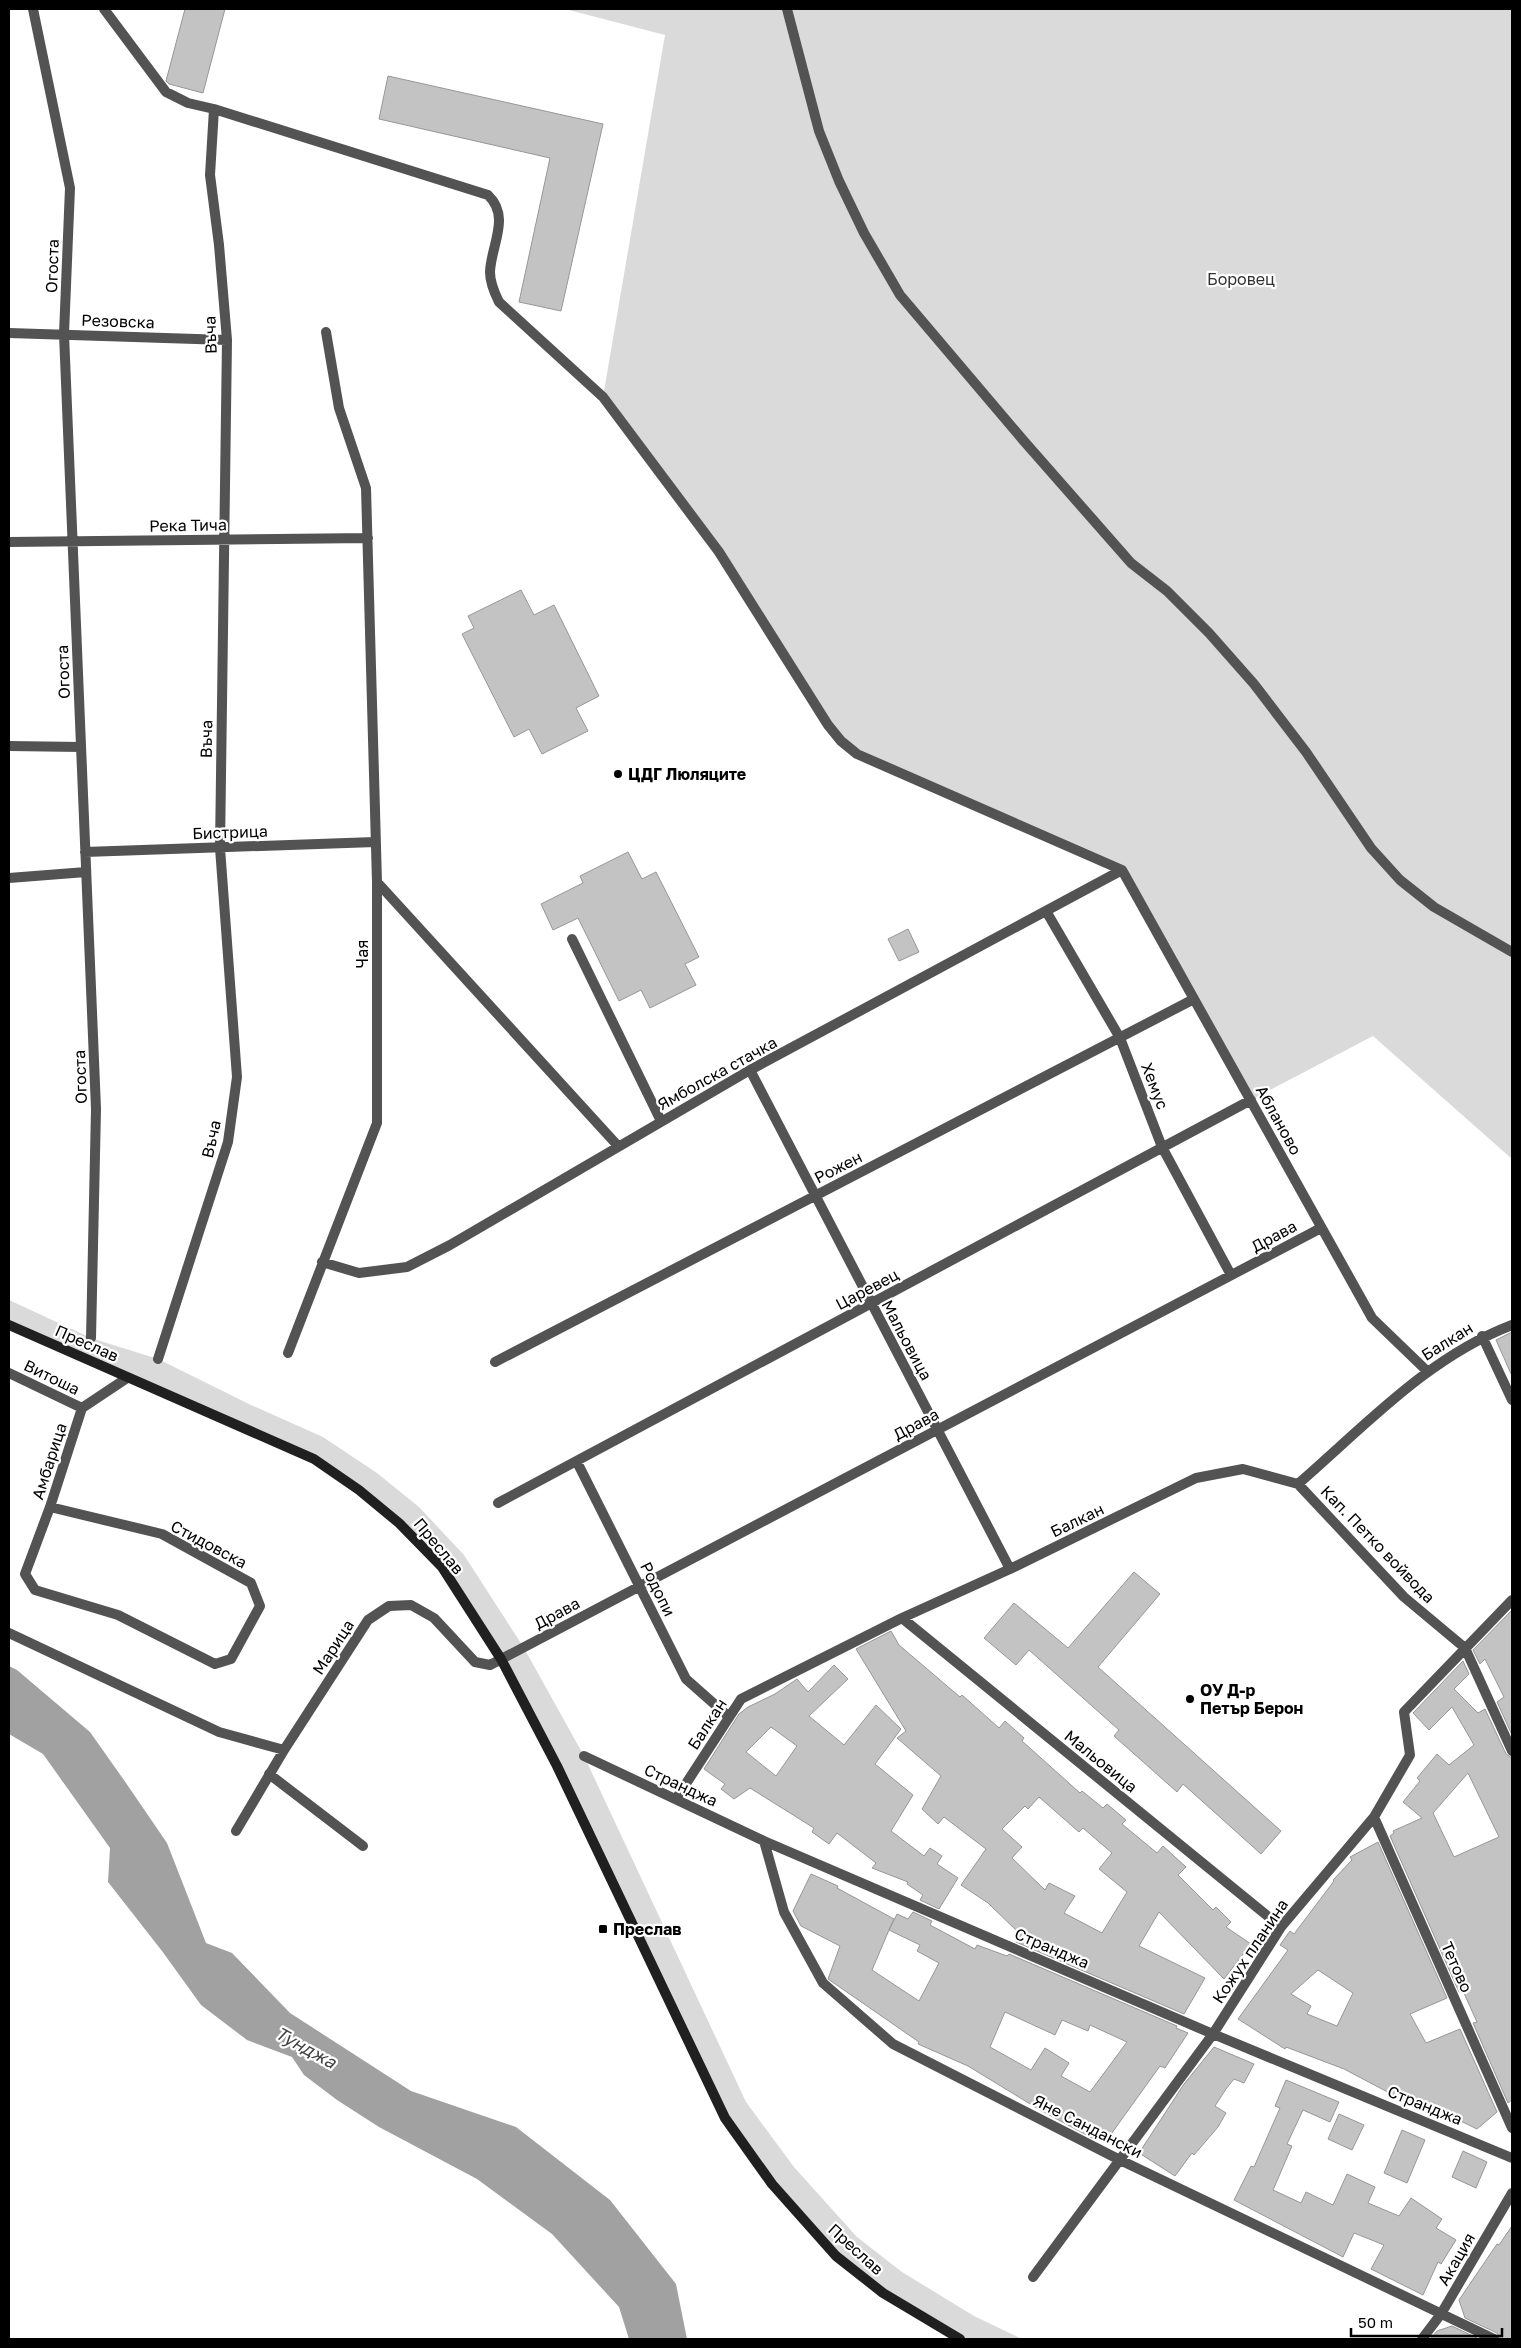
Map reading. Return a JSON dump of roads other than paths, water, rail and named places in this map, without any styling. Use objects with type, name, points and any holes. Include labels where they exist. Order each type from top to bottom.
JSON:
[{"type":"main road","name":"Преслав","points":[[9,1325],[314,1459],[359,1490],[399,1523],[442,1567],[501,1659],[557,1766],[725,2118],[772,2184],[836,2256],[883,2293],[960,2339]]},
{"type":"street","name":"Огоста","points":[[33,9],[70,188],[64,334],[96,1109],[91,1338]]},
{"type":"street","points":[[104,9],[166,92],[188,103],[214,109],[488,195],[496,203],[500,213],[490,272],[492,288],[498,302],[603,397],[719,552],[828,725],[841,742],[857,754],[1122,870]]},
{"type":"street","points":[[787,9],[820,131],[838,181],[864,234],[900,295],[1022,440],[1131,562],[1167,591],[1209,633],[1254,684],[1306,752],[1371,848],[1400,880],[1434,906],[1512,952]]},
{"type":"street","name":"Въча","points":[[158,1359],[228,1142],[237,1078],[220,848],[227,340],[220,246],[210,175],[214,109]]},
{"type":"street","name":"Чая","points":[[288,1353],[377,1123],[377,882],[366,488],[339,408],[326,332]]},
{"type":"street","name":"Резовска","points":[[9,333],[227,340]]},
{"type":"street","name":"Река Тича","points":[[9,542],[368,538]]},
{"type":"street","points":[[9,746],[81,747]]},
{"type":"street","name":"Бистрица","points":[[86,852],[376,842]]},
{"type":"street","name":"Ямболска стачка","points":[[322,1262],[359,1274],[407,1267],[450,1245],[750,1070],[1122,870]]},
{"type":"street","name":"Абланово","points":[[1122,870],[1372,1318],[1427,1371]]},
{"type":"street","points":[[9,878],[86,872]]},
{"type":"street","points":[[377,882],[618,1146]]},
{"type":"street","name":"Хемус","points":[[1046,911],[1120,1038],[1162,1147],[1231,1275]]},
{"type":"street","points":[[572,939],[661,1121]]},
{"type":"street","name":"Рожен","points":[[495,1362],[1194,999]]},
{"type":"street","name":"Мальовица","points":[[750,1070],[1010,1569]]},
{"type":"street","name":"Царевец","points":[[498,1504],[1251,1100]]},
{"type":"street","name":"Драва","points":[[501,1659],[1321,1228]]},
{"type":"street","name":"Балкан","points":[[676,1799],[741,1699],[902,1618],[1010,1569],[1196,1478],[1243,1469],[1298,1484],[1427,1371],[1482,1336],[1512,1325]]},
{"type":"street","points":[[1482,1336],[1512,1400]]},
{"type":"street","name":"Витоша","points":[[9,1373],[82,1408]]},
{"type":"street","name":"Амбарица","points":[[25,1574],[50,1507],[82,1408],[127,1378]]},
{"type":"street","name":"Родопи","points":[[577,1462],[686,1679],[729,1717]]},
{"type":"street","name":"Кап. Петко войвода","points":[[1298,1484],[1404,1597],[1465,1648],[1512,1751]]},
{"type":"street","name":"Стидовска","points":[[25,1574],[35,1590],[118,1615],[215,1664],[232,1659],[260,1606],[251,1584],[162,1534],[50,1507]]},
{"type":"street","name":"Кожух планина","points":[[1033,2277],[1213,2034],[1281,1927],[1374,1817],[1410,1755],[1404,1712],[1512,1600]]},
{"type":"street","name":"Марица","points":[[236,1831],[284,1750],[368,1620],[389,1606],[411,1605],[434,1618],[475,1662],[490,1665],[501,1659]]},
{"type":"street","name":"Мальовица","points":[[902,1618],[1281,1927]]},
{"type":"street","points":[[9,1633],[219,1732],[284,1750]]},
{"type":"street","name":"Странджа","points":[[584,1756],[764,1841],[1213,2034],[1512,2158]]},
{"type":"street","points":[[269,1774],[363,1846]]},
{"type":"street","name":"Тетово","points":[[1374,1817],[1512,2128]]},
{"type":"street","name":"Яне Сандански","points":[[764,1841],[784,1912],[823,1983],[893,2044],[1120,2160],[1494,2339]]},
{"type":"street","name":"Акация","points":[[1422,2339],[1441,2314],[1512,2193]]},
{"type":"water","name":"Тунджа","points":[[9,1666],[17,1670],[90,1732],[167,1843],[206,1943],[232,1953],[290,2013],[411,2091],[516,2127],[610,2200],[676,2284],[687,2339],[629,2339],[619,2307],[552,2234],[477,2179],[379,2127],[337,2100],[304,2075],[292,2057],[247,2040],[201,2005],[108,1882],[110,1848],[43,1754],[9,1734]]},
{"type":"place","name":"ЦДГ Люляците","points":[[618,774]]},
{"type":"place","name":"ОУ Д-р Петър Берон","points":[[1190,1699]]},
{"type":"place","name":"Преслав","points":[[603,1929]]},
{"type":"park label","name":"Боровец","points":[[1241,279]]}]
